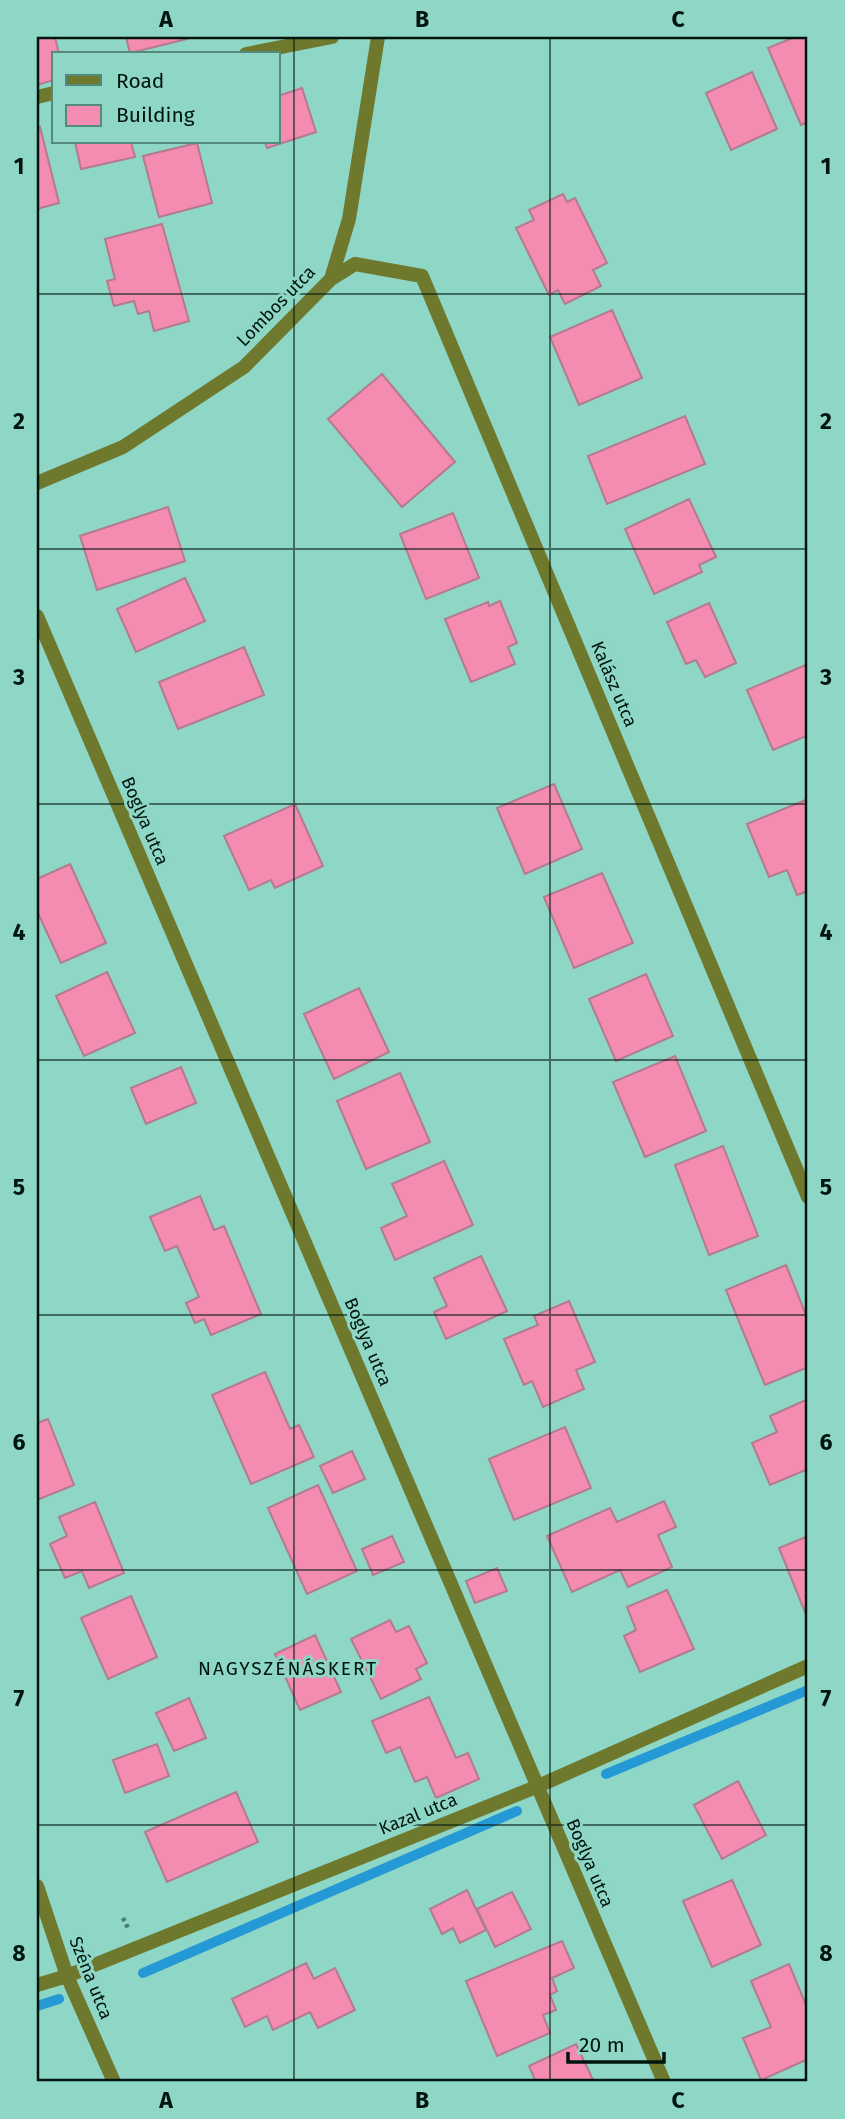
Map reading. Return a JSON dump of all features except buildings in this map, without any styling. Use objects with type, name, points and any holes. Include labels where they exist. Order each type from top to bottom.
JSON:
[{"type":"street","points":[[256,52],[332,37]]},
{"type":"street","name":"Lombos utca","points":[[37,483],[123,447],[244,367],[331,279],[349,219],[378,37]]},
{"type":"street","name":"Kalász utca","points":[[331,279],[355,264],[422,276],[808,1196]]},
{"type":"street","name":"Boglya utca","points":[[37,616],[664,2082]]},
{"type":"street","name":"Kazal utca","points":[[37,1985],[67,1976],[536,1787],[808,1666]]},
{"type":"street","name":"Széna utca","points":[[37,1886],[67,1976],[114,2082]]},
{"type":"waterway","points":[[606,1774],[808,1690]]},
{"type":"waterway","points":[[143,1973],[517,1811]]},
{"type":"waterway","points":[[37,2006],[59,1999]]},
{"type":"district","name":"NAGYSZÉNÁSKERT","points":[[288,1668]]}]
